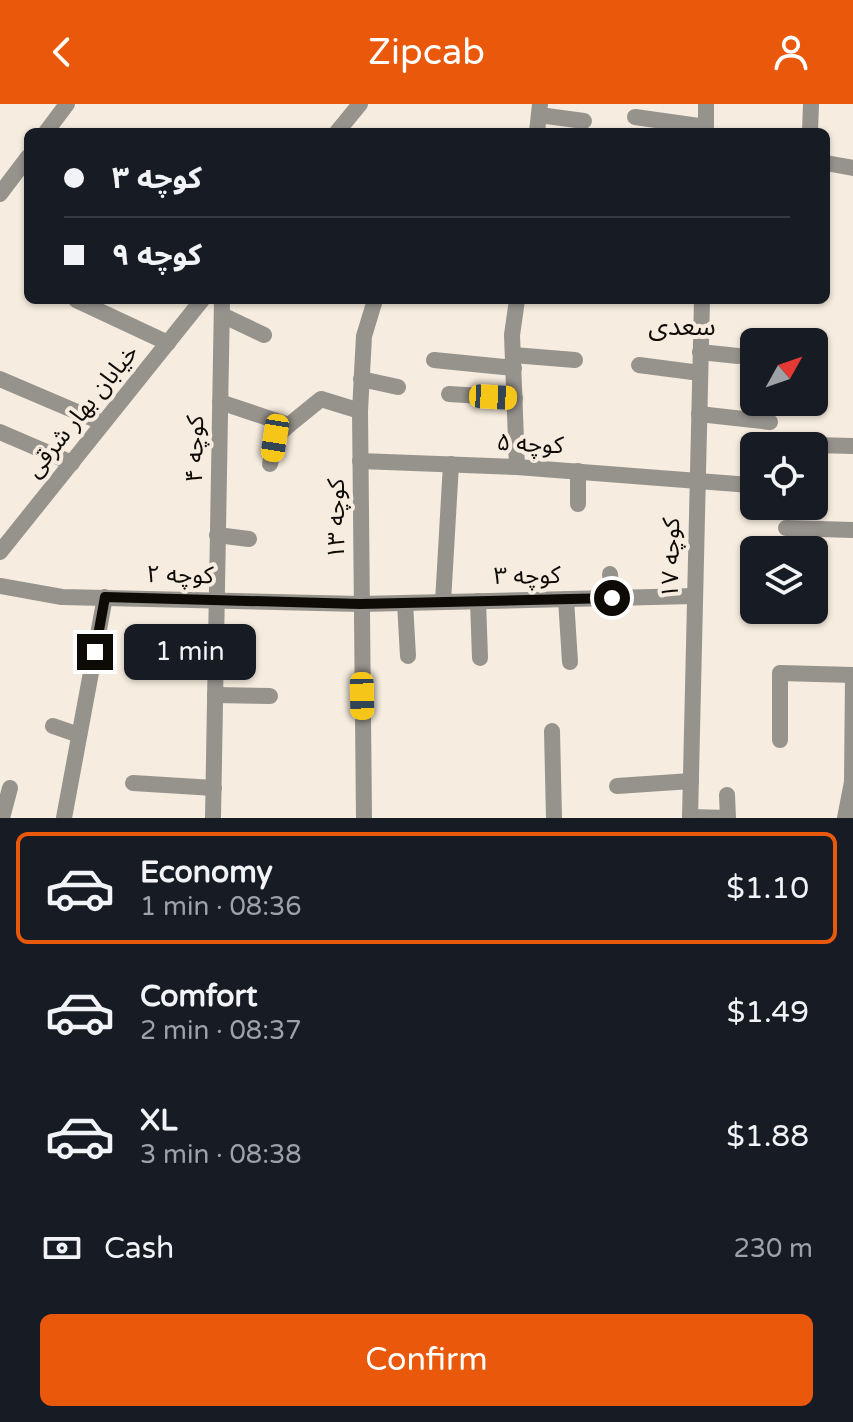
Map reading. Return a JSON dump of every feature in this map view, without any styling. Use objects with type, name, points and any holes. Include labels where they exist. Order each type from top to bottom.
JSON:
[{"type":"street","points":[[49,128],[67,104]]},
{"type":"street","points":[[344,128],[360,104]]},
{"type":"street","points":[[706,104],[706,128]]},
{"type":"street","points":[[810,128],[811,104]]},
{"type":"street","points":[[539,117],[584,121]]},
{"type":"street","points":[[635,117],[700,128]]},
{"type":"street","points":[[0,194],[24,162]]},
{"type":"street","points":[[830,164],[853,168]]},
{"type":"street","points":[[85,304],[168,343]]},
{"type":"street","name":"خیابان بهار شرقی","points":[[3,544],[199,304]]},
{"type":"street","name":"کوچه ۱۳","points":[[364,818],[360,411],[364,336],[374,304]]},
{"type":"street","points":[[516,304],[512,335],[517,467]]},
{"type":"street","name":"کوچه ۱۷","points":[[690,818],[702,304]]},
{"type":"street","points":[[222,308],[264,335]]},
{"type":"street","name":"کوچه ۴","points":[[213,818],[222,308]]},
{"type":"street","points":[[700,352],[738,356]]},
{"type":"street","points":[[434,360],[575,360]]},
{"type":"street","points":[[639,365],[700,373]]},
{"type":"street","points":[[0,379],[103,423]]},
{"type":"street","points":[[361,379],[398,387]]},
{"type":"street","points":[[449,394],[515,398]]},
{"type":"street","points":[[270,464],[275,438],[321,399],[360,411]]},
{"type":"street","points":[[220,402],[289,425]]},
{"type":"street","points":[[699,414],[770,422]]},
{"type":"street","points":[[0,432],[72,463]]},
{"type":"street","points":[[828,445],[853,446]]},
{"type":"street","name":"کوچه ۵","points":[[360,461],[517,467],[697,478],[740,484]]},
{"type":"street","points":[[443,602],[451,464]]},
{"type":"street","points":[[578,471],[578,504]]},
{"type":"street","points":[[786,528],[853,530]]},
{"type":"street","points":[[217,535],[249,539]]},
{"type":"street","points":[[610,574],[612,598]]},
{"type":"street","name":"کوچه ۲","points":[[0,586],[62,597],[360,604]]},
{"type":"street","name":"کوچه ۳","points":[[360,604],[694,596]]},
{"type":"street","points":[[64,818],[105,597]]},
{"type":"street","points":[[566,599],[570,662]]},
{"type":"street","points":[[478,601],[480,658]]},
{"type":"street","points":[[405,603],[408,656]]},
{"type":"street","points":[[780,740],[780,673],[853,677],[852,782],[845,818]]},
{"type":"street","points":[[215,695],[270,696]]},
{"type":"street","points":[[53,726],[79,735]]},
{"type":"street","points":[[552,731],[554,818]]},
{"type":"street","points":[[617,786],[691,781]]},
{"type":"street","points":[[133,783],[214,788]]},
{"type":"street","points":[[2,818],[10,788]]},
{"type":"street","points":[[690,818],[728,818],[727,795]]},
{"type":"district","name":"سعدی","points":[[682,326]]},
{"type":"route","points":[[95,652],[105,597],[360,604],[612,598]]}]
